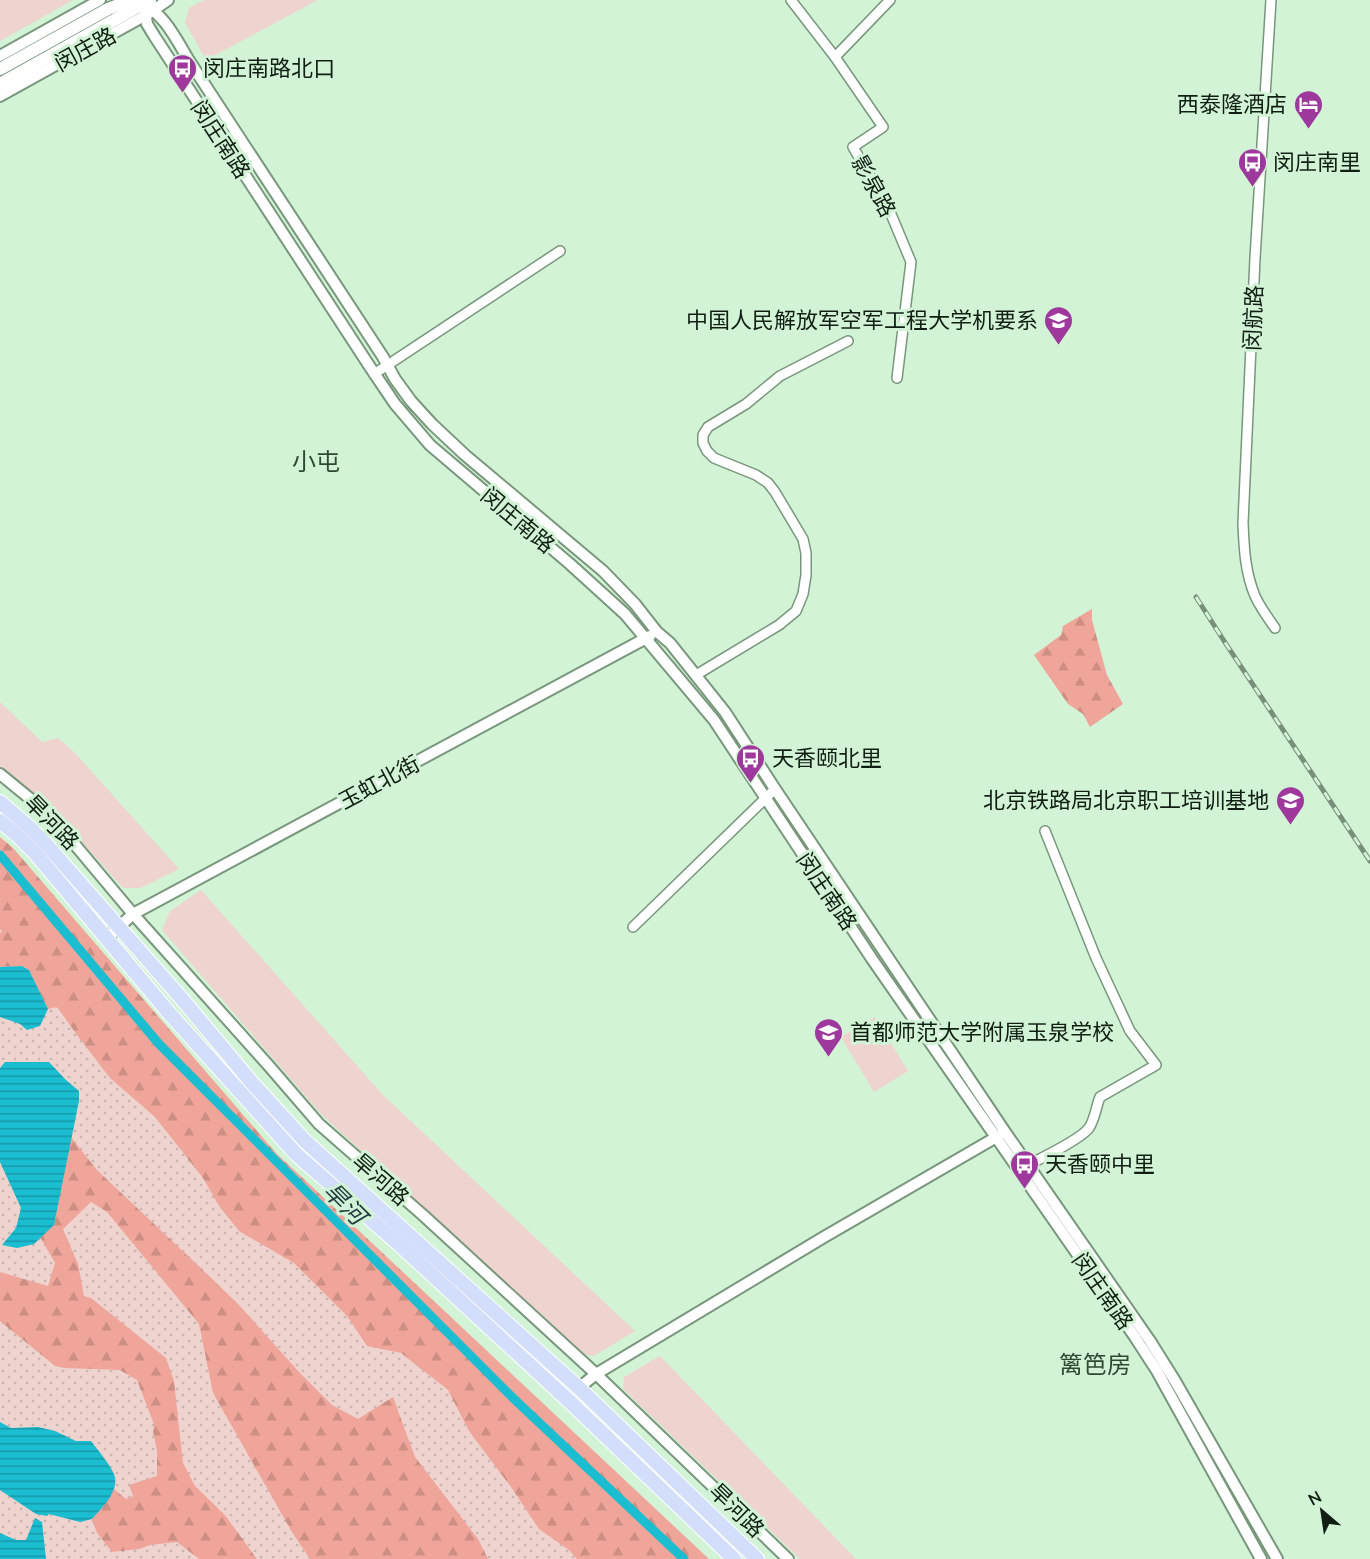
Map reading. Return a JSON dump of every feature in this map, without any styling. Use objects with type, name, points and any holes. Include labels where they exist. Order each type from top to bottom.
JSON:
[{"type":"main road","name":"闵庄路","points":[[0,69],[108,9],[131,0]]},
{"type":"main road","name":"闵庄路","points":[[0,84],[146,6]]},
{"type":"main road","name":"旱河路","points":[[0,802],[29,827],[40,848],[106,939],[296,1154],[513,1349],[734,1559]]},
{"type":"main road","name":"旱河路","points":[[0,821],[19,837],[40,848],[119,927],[306,1141],[524,1337],[757,1559]]},
{"type":"main road","points":[[513,1349],[524,1337]]},
{"type":"main road","points":[[624,1454],[636,1443]]},
{"type":"street","name":"闵庄路","points":[[0,56],[100,0]]},
{"type":"street","name":"闵庄路","points":[[0,96],[146,6],[168,0]]},
{"type":"street","name":"影泉路","points":[[791,0],[835,57],[883,127],[853,147],[888,207],[911,262],[897,378]]},
{"type":"street","points":[[835,57],[890,0]]},
{"type":"street","name":"闵航路","points":[[1271,0],[1256,258],[1244,554],[1248,576],[1256,597],[1275,628]]},
{"type":"street","name":"闵庄南路","points":[[146,6],[168,24],[411,401],[446,438],[603,571],[635,604],[657,632],[670,643],[725,712],[1000,1135],[1157,1371],[1261,1559]]},
{"type":"street","name":"闵庄南路","points":[[146,6],[147,24],[155,37],[375,374],[401,410],[430,445],[625,614],[714,720],[879,969],[1000,1135],[1028,1165],[1150,1341],[1277,1559]]},
{"type":"street","points":[[375,374],[560,252]]},
{"type":"street","points":[[696,675],[779,625],[796,611],[803,594],[806,575],[806,553],[803,539],[775,492],[768,483],[756,475],[714,458],[707,451],[703,435],[708,427],[746,404],[780,376],[848,341]]},
{"type":"street","name":"玉虹北街","points":[[106,939],[133,914],[657,632]]},
{"type":"street","name":"旱河路","points":[[0,774],[50,815],[133,914],[319,1124],[424,1216],[596,1374],[788,1559]]},
{"type":"street","points":[[633,927],[775,789]]},
{"type":"street","points":[[1028,1165],[1088,1130],[1100,1097],[1156,1065],[1130,1031],[1096,958],[1045,831]]},
{"type":"street","points":[[579,1388],[596,1374],[824,1237],[1000,1135]]},
{"type":"shaded area","points":[[0,0],[73,0],[0,41]]},
{"type":"shaded area","points":[[204,0],[318,0],[206,60],[185,23],[189,8]]},
{"type":"shaded area","points":[[0,702],[42,742],[58,738],[74,752],[179,869],[141,888],[123,888],[56,813],[0,770]]},
{"type":"shaded area","points":[[0,865],[653,1559],[0,1559]]},
{"type":"shaded area","points":[[201,890],[383,1095],[635,1331],[594,1356],[583,1354],[321,1114],[162,930],[170,911]]},
{"type":"shaded area","points":[[875,1017],[908,1071],[874,1092],[841,1037]]},
{"type":"shaded area","points":[[660,1356],[856,1559],[800,1559],[623,1389],[624,1377]]},
{"type":"green space","points":[[1092,609],[1092,620],[1107,675],[1123,704],[1090,727],[1083,714],[1068,704],[1034,655],[1061,635],[1063,626]]},
{"type":"green space","points":[[0,837],[13,848],[276,1153],[709,1559],[577,1559],[569,1550],[539,1529],[469,1431],[448,1390],[401,1353],[367,1346],[347,1316],[294,1263],[239,1231],[219,1206],[203,1178],[155,1117],[110,1078],[57,1007],[48,1009],[29,970],[22,966],[0,967],[0,933],[2,932],[0,929]]},
{"type":"green space","points":[[71,1137],[97,1170],[239,1305],[332,1405],[358,1419],[393,1397],[415,1457],[478,1539],[488,1559],[310,1559],[292,1532],[213,1393],[199,1324],[107,1212],[91,1202],[63,1229],[78,1264],[84,1296],[91,1298],[166,1358],[174,1381],[183,1463],[195,1486],[225,1515],[257,1559],[199,1559],[177,1542],[112,1552],[97,1533],[92,1519],[114,1489],[126,1499],[133,1496],[129,1485],[157,1476],[154,1424],[137,1380],[120,1370],[55,1366],[0,1321],[0,1272],[48,1286],[55,1263],[40,1237],[54,1225]]},
{"type":"water","points":[[22,966],[29,970],[48,1009],[40,1026],[27,1030],[20,1024],[0,1017],[0,967]]},
{"type":"water","points":[[5,1062],[49,1062],[79,1091],[79,1101],[54,1225],[34,1244],[17,1248],[2,1245],[16,1228],[21,1208],[0,1162],[0,1068]]},
{"type":"water","points":[[0,1422],[11,1428],[38,1427],[55,1431],[76,1441],[91,1441],[115,1477],[114,1489],[108,1500],[92,1519],[80,1522],[49,1514],[47,1516],[36,1514],[0,1490]]},
{"type":"water","points":[[35,1518],[42,1522],[46,1559],[0,1559],[0,1533],[16,1540],[26,1540]]},
{"type":"waterway","name":"旱河","points":[[0,855],[159,1044],[514,1399],[684,1559]]},
{"type":"railway","points":[[1196,597],[1370,861]]},
{"type":"place","name":"闵庄南路北口","points":[[182,94]]},
{"type":"place","name":"西泰隆酒店","points":[[1308,130]]},
{"type":"place","name":"闵庄南里","points":[[1252,188]]},
{"type":"place","name":"中国人民解放军空军工程大学机要系","points":[[1059,346]]},
{"type":"place","name":"天香颐北里","points":[[751,784]]},
{"type":"place","name":"北京铁路局北京职工培训基地","points":[[1290,826]]},
{"type":"place","name":"首都师范大学附属玉泉学校","points":[[829,1058]]},
{"type":"place","name":"天香颐中里","points":[[1024,1190]]},
{"type":"district","name":"小屯","points":[[316,461]]},
{"type":"district","name":"篱笆房","points":[[1095,1364]]}]
